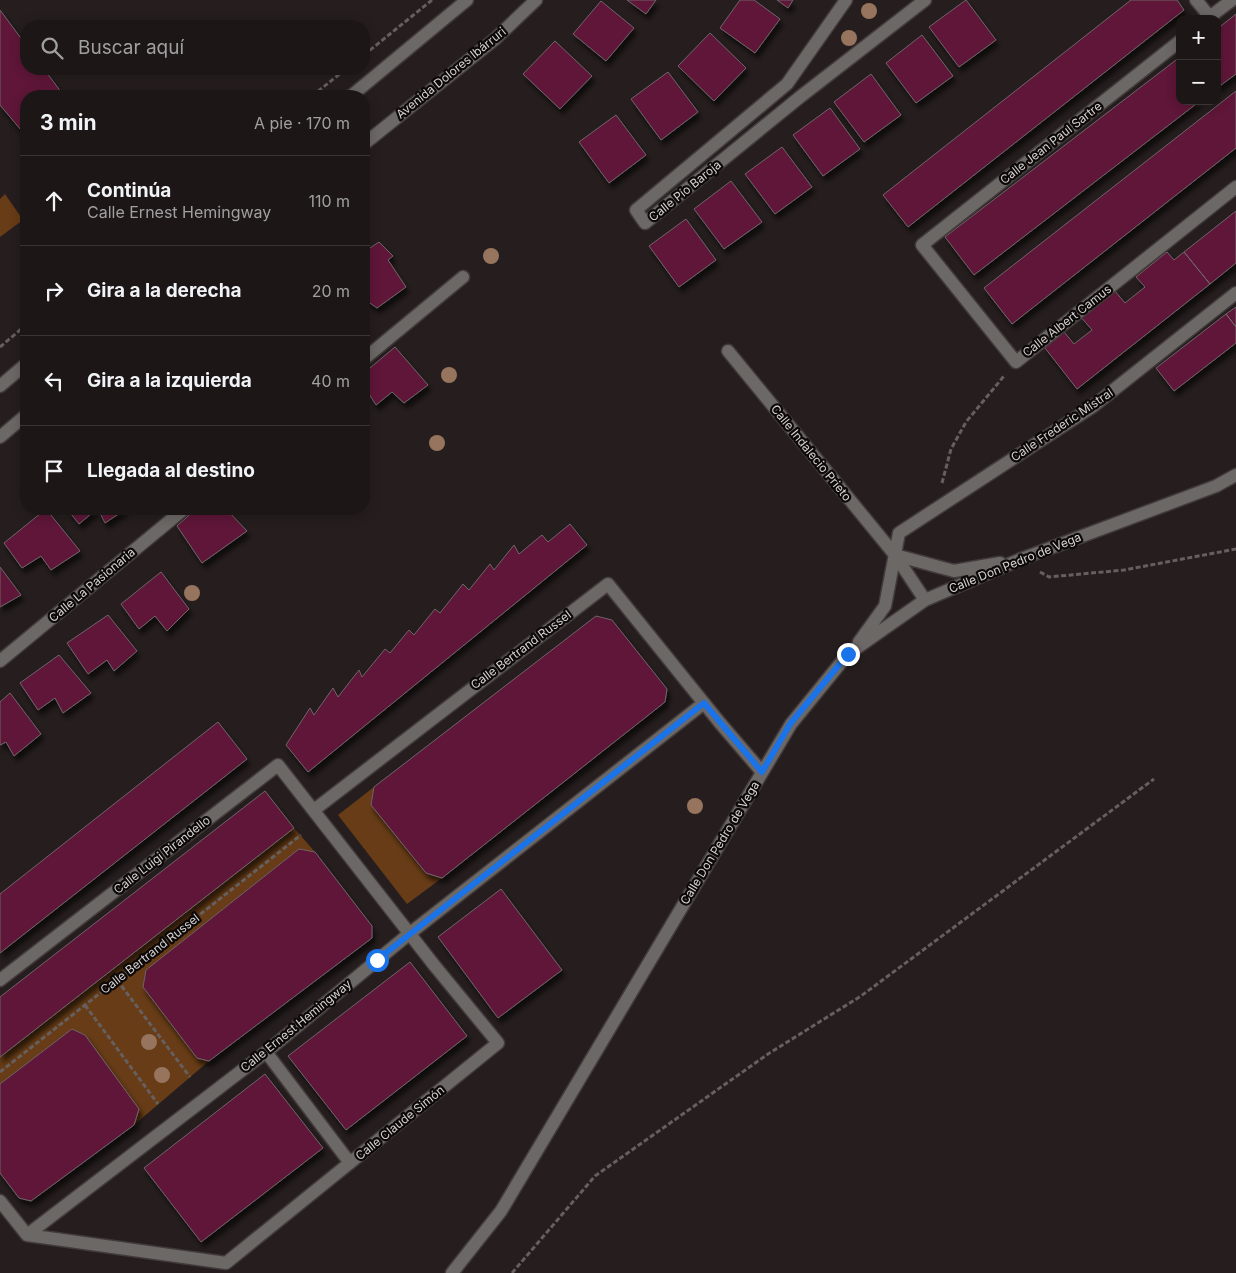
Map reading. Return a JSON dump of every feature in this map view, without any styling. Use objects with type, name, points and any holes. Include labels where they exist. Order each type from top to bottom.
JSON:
[{"type":"street","points":[[358,90],[467,0]]},
{"type":"street","name":"Avenida Dolores Ibárruri","points":[[370,139],[495,39],[536,0]]},
{"type":"street","name":"Calle Pío Baroja","points":[[846,0],[787,84],[636,210],[645,224],[800,97],[925,0]]},
{"type":"street","points":[[1196,0],[1206,15]]},
{"type":"street","points":[[1212,15],[1232,0]]},
{"type":"street","name":"Calle Jean Paul Sartre","points":[[922,245],[1176,44]]},
{"type":"street","name":"Calle Albert Camus","points":[[922,245],[1016,362],[1236,187]]},
{"type":"street","points":[[370,354],[463,277]]},
{"type":"street","name":"Calle Frederic Mistral","points":[[854,650],[885,606],[899,533],[1092,407],[1236,293]]},
{"type":"street","name":"Calle Indalecio Prieto","points":[[728,351],[895,555],[925,600]]},
{"type":"street","points":[[0,386],[20,369]]},
{"type":"street","points":[[0,436],[20,421]]},
{"type":"street","name":"Calle Don Pedro de Vega","points":[[452,1273],[501,1211],[790,724],[854,650],[925,600],[1021,559],[1216,486],[1236,475]]},
{"type":"street","name":"Calle La Pasionaria","points":[[0,662],[177,515]]},
{"type":"street","points":[[895,555],[954,571],[1021,559]]},
{"type":"street","name":"Calle Bertrand Russel","points":[[314,810],[608,584],[704,703]]},
{"type":"street","points":[[704,703],[762,772]]},
{"type":"street","name":"Calle Ernest Hemingway","points":[[27,1235],[266,1052],[409,934],[704,703]]},
{"type":"street","name":"Calle Luigi Pirandello","points":[[0,980],[278,765],[314,810]]},
{"type":"street","name":"Calle Claude Simón","points":[[27,1235],[226,1263],[498,1043],[409,934],[314,810]]},
{"type":"street","points":[[266,1052],[350,1163]]},
{"type":"street","points":[[0,1201],[27,1235]]},
{"type":"path","points":[[370,50],[432,0]]},
{"type":"path","points":[[320,90],[338,75]]},
{"type":"path","points":[[0,347],[20,330]]},
{"type":"path","points":[[934,511],[951,449],[966,422],[1016,362]]},
{"type":"path","points":[[1021,559],[1049,577],[1124,570],[1236,549]]},
{"type":"path","points":[[512,1273],[595,1176],[768,1054],[861,996],[1154,779]]},
{"type":"path","name":"Calle Bertrand Russel","points":[[0,1072],[301,835]]},
{"type":"path","points":[[116,980],[190,1078]]},
{"type":"path","points":[[85,1005],[158,1104]]},
{"type":"shaded area","points":[[5,194],[20,216],[20,222],[0,237],[0,199]]},
{"type":"shaded area","points":[[374,787],[371,805],[426,873],[442,878],[407,904],[338,815]]},
{"type":"shaded area","points":[[294,828],[315,852],[299,849],[146,970],[143,987],[197,1058],[209,1061],[134,1125],[85,1035],[72,1029],[0,1084],[0,1057]]},
{"type":"building","points":[[627,0],[656,0],[646,14]]},
{"type":"building","points":[[740,0],[754,0],[780,19],[755,53],[720,28]]},
{"type":"building","points":[[777,0],[793,0],[788,8]]},
{"type":"building","points":[[966,0],[996,40],[959,67],[929,27]]},
{"type":"building","points":[[1131,0],[1177,0],[1184,10],[908,227],[883,195]]},
{"type":"building","points":[[601,1],[634,28],[606,61],[573,34]]},
{"type":"building","points":[[0,10],[20,37],[20,75],[48,75],[60,90],[20,90],[20,129],[0,105]]},
{"type":"building","points":[[1236,14],[1236,74],[1221,85],[1221,60],[1221,26]]},
{"type":"building","points":[[710,33],[746,68],[714,101],[678,66]]},
{"type":"building","points":[[922,35],[953,76],[916,103],[886,63]]},
{"type":"building","points":[[555,41],[592,76],[560,109],[523,74]]},
{"type":"building","points":[[1176,60],[1176,105],[1195,105],[974,275],[945,237]]},
{"type":"building","points":[[668,72],[698,112],[661,140],[631,99]]},
{"type":"building","points":[[871,74],[901,115],[864,142],[834,102]]},
{"type":"building","points":[[1236,91],[1236,148],[1012,324],[984,288],[1218,105],[1221,105],[1221,103]]},
{"type":"building","points":[[830,108],[860,149],[823,176],[793,135]]},
{"type":"building","points":[[616,115],[646,155],[609,183],[579,142]]},
{"type":"building","points":[[782,147],[812,187],[775,214],[745,174]]},
{"type":"building","points":[[731,181],[762,222],[724,249],[694,209]]},
{"type":"building","points":[[1236,211],[1236,263],[1210,284],[1184,252]]},
{"type":"building","points":[[686,219],[716,260],[679,287],[649,246]]},
{"type":"building","points":[[379,242],[393,256],[388,260],[406,287],[377,308],[370,303],[370,248]]},
{"type":"building","points":[[1167,252],[1174,260],[1184,252],[1210,284],[1077,389],[1045,348],[1064,332],[1074,344],[1092,330],[1081,317],[1114,290],[1125,303],[1145,287],[1136,277]]},
{"type":"building","points":[[1236,307],[1236,327],[1226,314]]},
{"type":"building","points":[[1226,314],[1236,327],[1236,343],[1174,391],[1156,368]]},
{"type":"building","points":[[395,347],[428,385],[404,403],[392,392],[376,405],[370,396],[370,368]]},
{"type":"building","points":[[39,515],[51,515],[80,551],[51,570],[41,556],[22,568],[4,543]]},
{"type":"building","points":[[72,515],[90,515],[79,524]]},
{"type":"building","points":[[101,515],[117,515],[105,523]]},
{"type":"building","points":[[189,515],[232,515],[247,531],[202,563],[177,526]]},
{"type":"building","points":[[570,524],[587,545],[308,772],[286,745],[310,708],[314,715],[333,688],[338,697],[359,670],[362,677],[385,649],[390,653],[409,630],[414,635],[435,609],[440,613],[463,584],[469,590],[490,564],[494,570],[514,545],[519,554],[542,535],[548,542]]},
{"type":"building","points":[[0,567],[21,595],[0,607]]},
{"type":"building","points":[[161,572],[189,609],[167,631],[155,616],[139,629],[121,604]]},
{"type":"building","points":[[108,615],[137,651],[114,671],[107,660],[88,674],[67,643]]},
{"type":"building","points":[[596,616],[612,620],[667,689],[665,702],[442,878],[426,873],[371,805],[374,787]]},
{"type":"building","points":[[59,655],[91,693],[63,713],[55,698],[38,710],[20,683]]},
{"type":"building","points":[[10,693],[41,734],[14,756],[6,742],[0,745],[0,702]]},
{"type":"building","points":[[218,722],[247,759],[0,953],[0,894]]},
{"type":"building","points":[[265,791],[294,828],[0,1057],[0,997]]},
{"type":"building","points":[[299,849],[315,852],[372,926],[372,938],[209,1061],[197,1058],[143,987],[146,970]]},
{"type":"building","points":[[501,889],[562,970],[498,1018],[438,937]]},
{"type":"building","points":[[410,962],[467,1036],[346,1130],[288,1056]]},
{"type":"building","points":[[72,1029],[85,1035],[139,1109],[134,1125],[31,1201],[19,1198],[0,1173],[0,1084]]},
{"type":"building","points":[[265,1074],[323,1148],[201,1242],[144,1168]]},
{"type":"route","points":[[377,960],[704,703],[762,772],[790,724],[848,654]]}]
